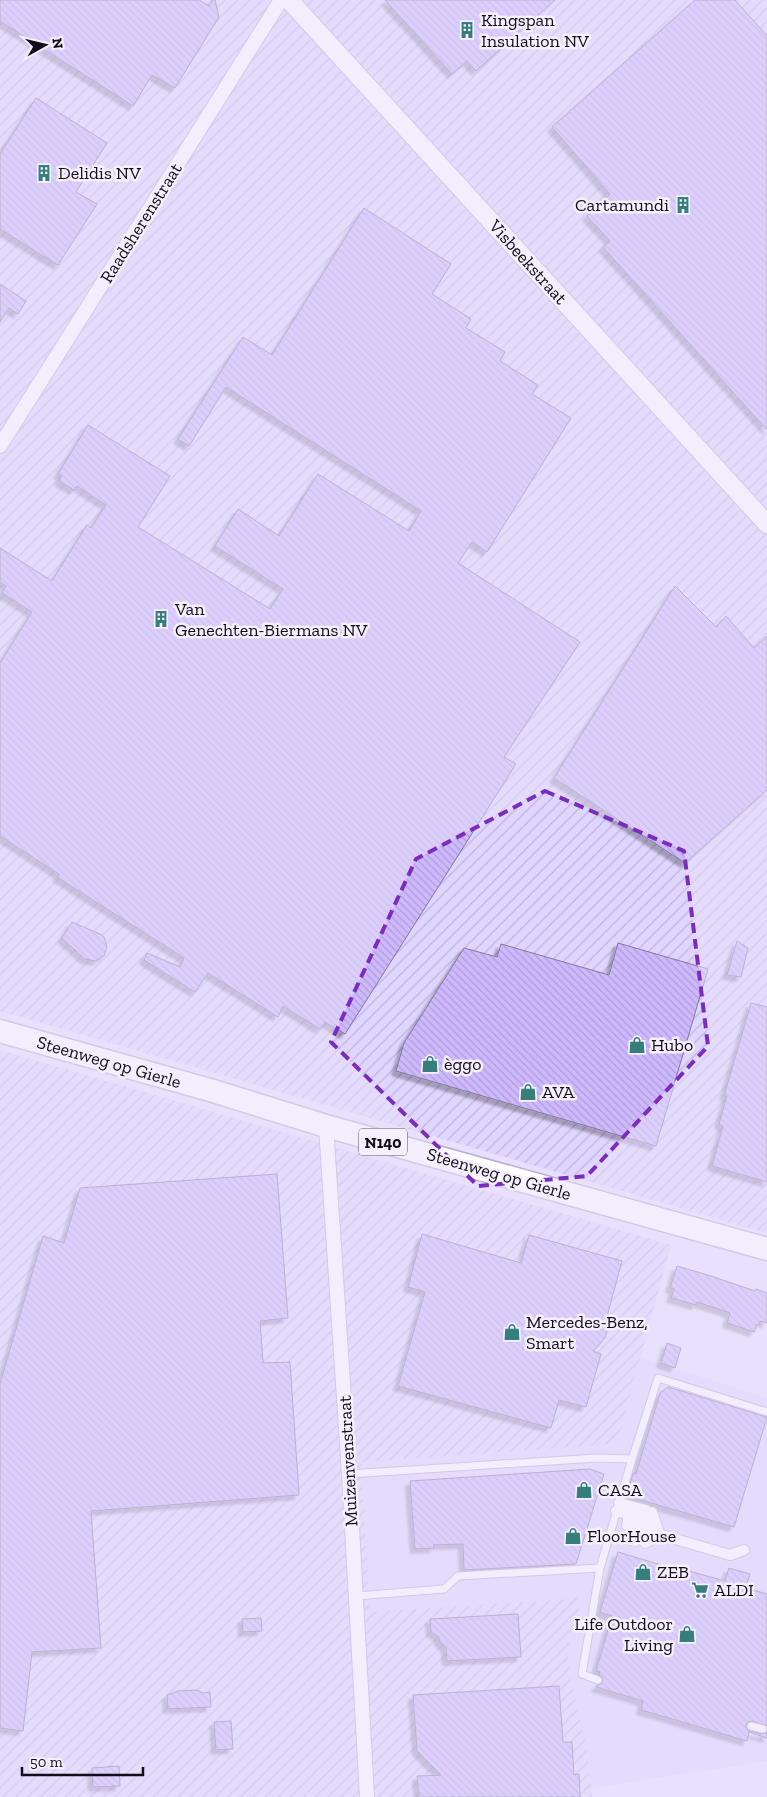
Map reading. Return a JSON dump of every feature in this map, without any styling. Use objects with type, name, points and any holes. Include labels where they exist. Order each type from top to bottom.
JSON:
[{"type":"main road","name":"Steenweg op Gierle","points":[[0,1031],[210,1090],[326,1126],[767,1249]]},
{"type":"street","name":"Raadsherenstraat","points":[[0,446],[281,0]]},
{"type":"street","name":"Visbeekstraat","points":[[288,0],[767,524]]},
{"type":"street","name":"Muizenvenstraat","points":[[326,1126],[368,1797]]},
{"type":"street","points":[[617,1507],[649,1511],[660,1535]]},
{"type":"street","points":[[617,1507],[651,1521],[649,1525],[628,1520],[627,1525],[730,1555],[744,1550]]},
{"type":"street","points":[[609,1535],[641,1542],[660,1535]]},
{"type":"lane","points":[[598,1680],[582,1674],[600,1568],[617,1507],[658,1378],[767,1412]]},
{"type":"lane","points":[[349,1474],[598,1458],[632,1459]]},
{"type":"lane","points":[[356,1596],[444,1589],[458,1576],[600,1568]]},
{"type":"lane","points":[[751,1726],[763,1729]]},
{"type":"highlighted area","points":[[545,791],[684,851],[708,1046],[587,1176],[478,1186],[331,1042],[416,859]]},
{"type":"shaded area","points":[[0,0],[767,0],[767,1233],[0,1011]]},
{"type":"shaded area","points":[[0,1050],[671,1245],[617,1444],[361,1462],[370,1612],[582,1598],[568,1650],[570,1677],[586,1744],[592,1797],[0,1797]]},
{"type":"shaded area","points":[[641,1358],[767,1398],[767,1761],[591,1788],[586,1744],[570,1677],[568,1650],[581,1598],[370,1612],[361,1462],[616,1444]]},
{"type":"building","points":[[0,0],[199,0],[209,6],[212,0],[215,0],[219,17],[175,88],[152,75],[133,106],[0,21]]},
{"type":"building","name":"Kingspan Insulation NV","points":[[385,0],[555,0],[476,71],[467,61],[452,74]]},
{"type":"building","name":"Cartamundi","points":[[695,0],[735,0],[767,36],[767,430],[603,247],[610,241],[587,216],[610,194],[552,127]]},
{"type":"building","name":"Delidis NV","points":[[36,98],[107,143],[76,192],[97,204],[58,265],[0,229],[0,154]]},
{"type":"building","name":"Van Genechten-Biermans NV","points":[[364,208],[451,264],[432,294],[471,319],[466,328],[505,352],[500,361],[538,385],[532,394],[571,418],[487,552],[472,542],[458,563],[580,642],[504,757],[516,764],[345,1034],[325,1022],[320,1029],[283,1006],[278,1017],[208,973],[195,992],[144,960],[147,953],[180,967],[184,958],[57,877],[59,874],[0,836],[0,663],[32,612],[2,593],[6,586],[0,582],[0,548],[52,581],[87,525],[91,528],[106,505],[77,486],[74,490],[59,481],[62,476],[58,474],[88,425],[170,476],[138,527],[270,609],[283,589],[215,546],[238,509],[279,536],[318,474],[409,531],[421,511],[226,387],[189,446],[178,439],[243,337],[272,355]]},
{"type":"building","points":[[0,284],[26,301],[18,314],[9,308],[0,322]]},
{"type":"building","points":[[675,586],[716,627],[726,616],[754,648],[767,636],[767,790],[685,863],[554,778]]},
{"type":"building","points":[[72,922],[104,937],[107,947],[104,956],[95,961],[85,959],[62,938]]},
{"type":"building","points":[[737,941],[748,948],[741,977],[727,975]]},
{"type":"building","points":[[618,943],[708,969],[656,1146],[396,1071],[404,1043],[464,948],[497,957],[501,944],[609,975]]},
{"type":"building","points":[[751,1003],[767,1007],[767,1182],[712,1166],[723,1126],[719,1124],[727,1096],[724,1096]]},
{"type":"building","points":[[277,1174],[288,1318],[260,1321],[263,1363],[290,1362],[299,1495],[91,1511],[101,1648],[32,1652],[23,1731],[0,1728],[0,1384],[43,1236],[64,1243],[80,1188]]},
{"type":"building","name":"Mercedes-Benz, Smart","points":[[422,1234],[521,1263],[529,1235],[622,1261],[606,1320],[609,1325],[605,1338],[593,1351],[601,1354],[586,1407],[559,1400],[551,1428],[398,1386],[425,1292],[408,1287]]},
{"type":"building","points":[[677,1266],[755,1291],[756,1289],[767,1293],[767,1323],[760,1321],[754,1332],[727,1323],[730,1313],[697,1302],[696,1305],[671,1298],[674,1289],[670,1288]]},
{"type":"building","points":[[667,1343],[681,1348],[675,1368],[661,1363]]},
{"type":"building","points":[[668,1387],[767,1417],[734,1527],[627,1496],[633,1473],[636,1474],[660,1393]]},
{"type":"building","points":[[590,1469],[604,1474],[576,1564],[464,1570],[463,1544],[433,1545],[434,1548],[415,1549],[410,1481]]},
{"type":"building","points":[[618,1552],[681,1571],[682,1569],[725,1581],[729,1568],[750,1574],[746,1588],[767,1594],[767,1726],[752,1721],[746,1725],[750,1731],[762,1734],[767,1732],[767,1738],[749,1732],[747,1741],[641,1710],[643,1701],[596,1687],[603,1681],[599,1675],[600,1672],[596,1671],[612,1616],[600,1612]]},
{"type":"building","points":[[518,1614],[521,1657],[447,1661],[446,1648],[439,1641],[439,1637],[431,1632],[430,1619]]},
{"type":"building","points":[[261,1618],[262,1631],[243,1632],[242,1619]]},
{"type":"building","points":[[559,1686],[563,1742],[572,1742],[574,1775],[579,1774],[580,1797],[419,1797],[417,1776],[441,1775],[417,1751],[413,1695]]},
{"type":"building","points":[[197,1690],[203,1693],[210,1692],[211,1707],[168,1709],[167,1695],[178,1691]]},
{"type":"building","points":[[231,1721],[233,1749],[216,1750],[214,1722]]},
{"type":"building","points":[[119,1766],[120,1786],[93,1787],[92,1768]]},
{"type":"place","name":"Kingspan Insulation NV","points":[[467,30]]},
{"type":"place","name":"Delidis NV","points":[[44,173]]},
{"type":"place","name":"Cartamundi","points":[[683,205]]},
{"type":"place","name":"Van Genechten-Biermans NV","points":[[161,619]]},
{"type":"place","name":"Hubo","points":[[637,1045]]},
{"type":"place","name":"èggo","points":[[430,1064]]},
{"type":"place","name":"AVA","points":[[528,1092]]},
{"type":"place","name":"Mercedes-Benz, Smart","points":[[512,1332]]},
{"type":"place","name":"CASA","points":[[584,1490]]},
{"type":"place","name":"FloorHouse","points":[[573,1536]]},
{"type":"place","name":"ZEB","points":[[643,1572]]},
{"type":"place","name":"ALDI","points":[[700,1590]]},
{"type":"place","name":"Life Outdoor Living","points":[[687,1634]]}]
